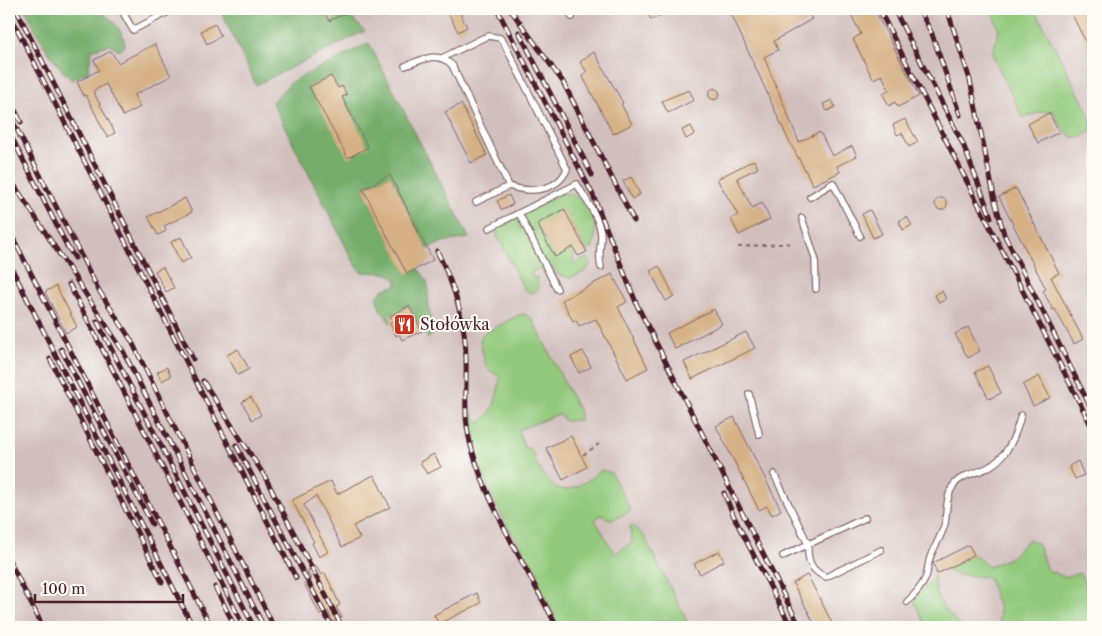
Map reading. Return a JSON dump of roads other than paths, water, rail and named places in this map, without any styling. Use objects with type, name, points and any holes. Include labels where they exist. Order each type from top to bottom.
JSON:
[{"type":"lane","points":[[121,9],[134,30],[174,9]]},
{"type":"lane","points":[[568,9],[572,17]]},
{"type":"lane","points":[[442,58],[489,36],[500,38],[567,169],[560,180],[542,190],[525,190],[509,186],[476,202]]},
{"type":"lane","points":[[405,66],[431,56],[442,58],[452,65],[509,186]]},
{"type":"lane","points":[[810,197],[833,183],[860,236]]},
{"type":"lane","points":[[489,228],[577,184],[599,226],[601,237],[598,256],[601,267]]},
{"type":"lane","points":[[519,213],[557,289]]},
{"type":"lane","points":[[802,218],[815,258],[816,289]]},
{"type":"lane","points":[[749,394],[759,434]]},
{"type":"lane","points":[[907,602],[919,590],[926,577],[930,557],[940,540],[945,523],[946,504],[954,485],[968,474],[987,468],[1004,456],[1014,439],[1021,415]]},
{"type":"lane","points":[[774,474],[808,544],[807,556],[810,566],[818,573],[826,577],[881,550]]},
{"type":"lane","points":[[783,556],[865,518]]},
{"type":"railway","points":[[16,9],[193,359]]},
{"type":"railway","points":[[497,9],[593,195],[637,305],[800,627]]},
{"type":"railway","points":[[510,9],[563,82],[634,221]]},
{"type":"railway","points":[[879,9],[1093,429]]},
{"type":"railway","points":[[894,9],[963,144],[991,217]]},
{"type":"railway","points":[[919,9],[932,34],[960,115]]},
{"type":"railway","points":[[947,9],[970,80],[995,201],[1004,234],[1093,412]]},
{"type":"railway","points":[[9,13],[296,578]]},
{"type":"railway","points":[[519,32],[592,175]]},
{"type":"railway","points":[[9,98],[21,122]]},
{"type":"railway","points":[[9,114],[98,289],[131,340],[274,627]]},
{"type":"railway","points":[[9,132],[67,246],[75,258]]},
{"type":"railway","points":[[9,177],[123,351],[264,627]]},
{"type":"railway","points":[[9,230],[211,627]]},
{"type":"railway","points":[[437,251],[454,290],[464,330],[467,422],[470,442],[477,465],[496,512],[557,627]]},
{"type":"railway","points":[[9,263],[193,627]]},
{"type":"railway","points":[[69,284],[244,627]]},
{"type":"railway","points":[[97,321],[254,627]]},
{"type":"railway","points":[[61,349],[152,524]]},
{"type":"railway","points":[[50,359],[162,582]]},
{"type":"railway","points":[[203,381],[264,475],[342,627]]},
{"type":"railway","points":[[236,445],[332,627]]},
{"type":"railway","points":[[724,493],[735,519],[791,627]]},
{"type":"railway","points":[[9,560],[43,627]]},
{"type":"railway","points":[[215,587],[235,627]]},
{"type":"place","name":"Stołówka","points":[[404,324]]}]
